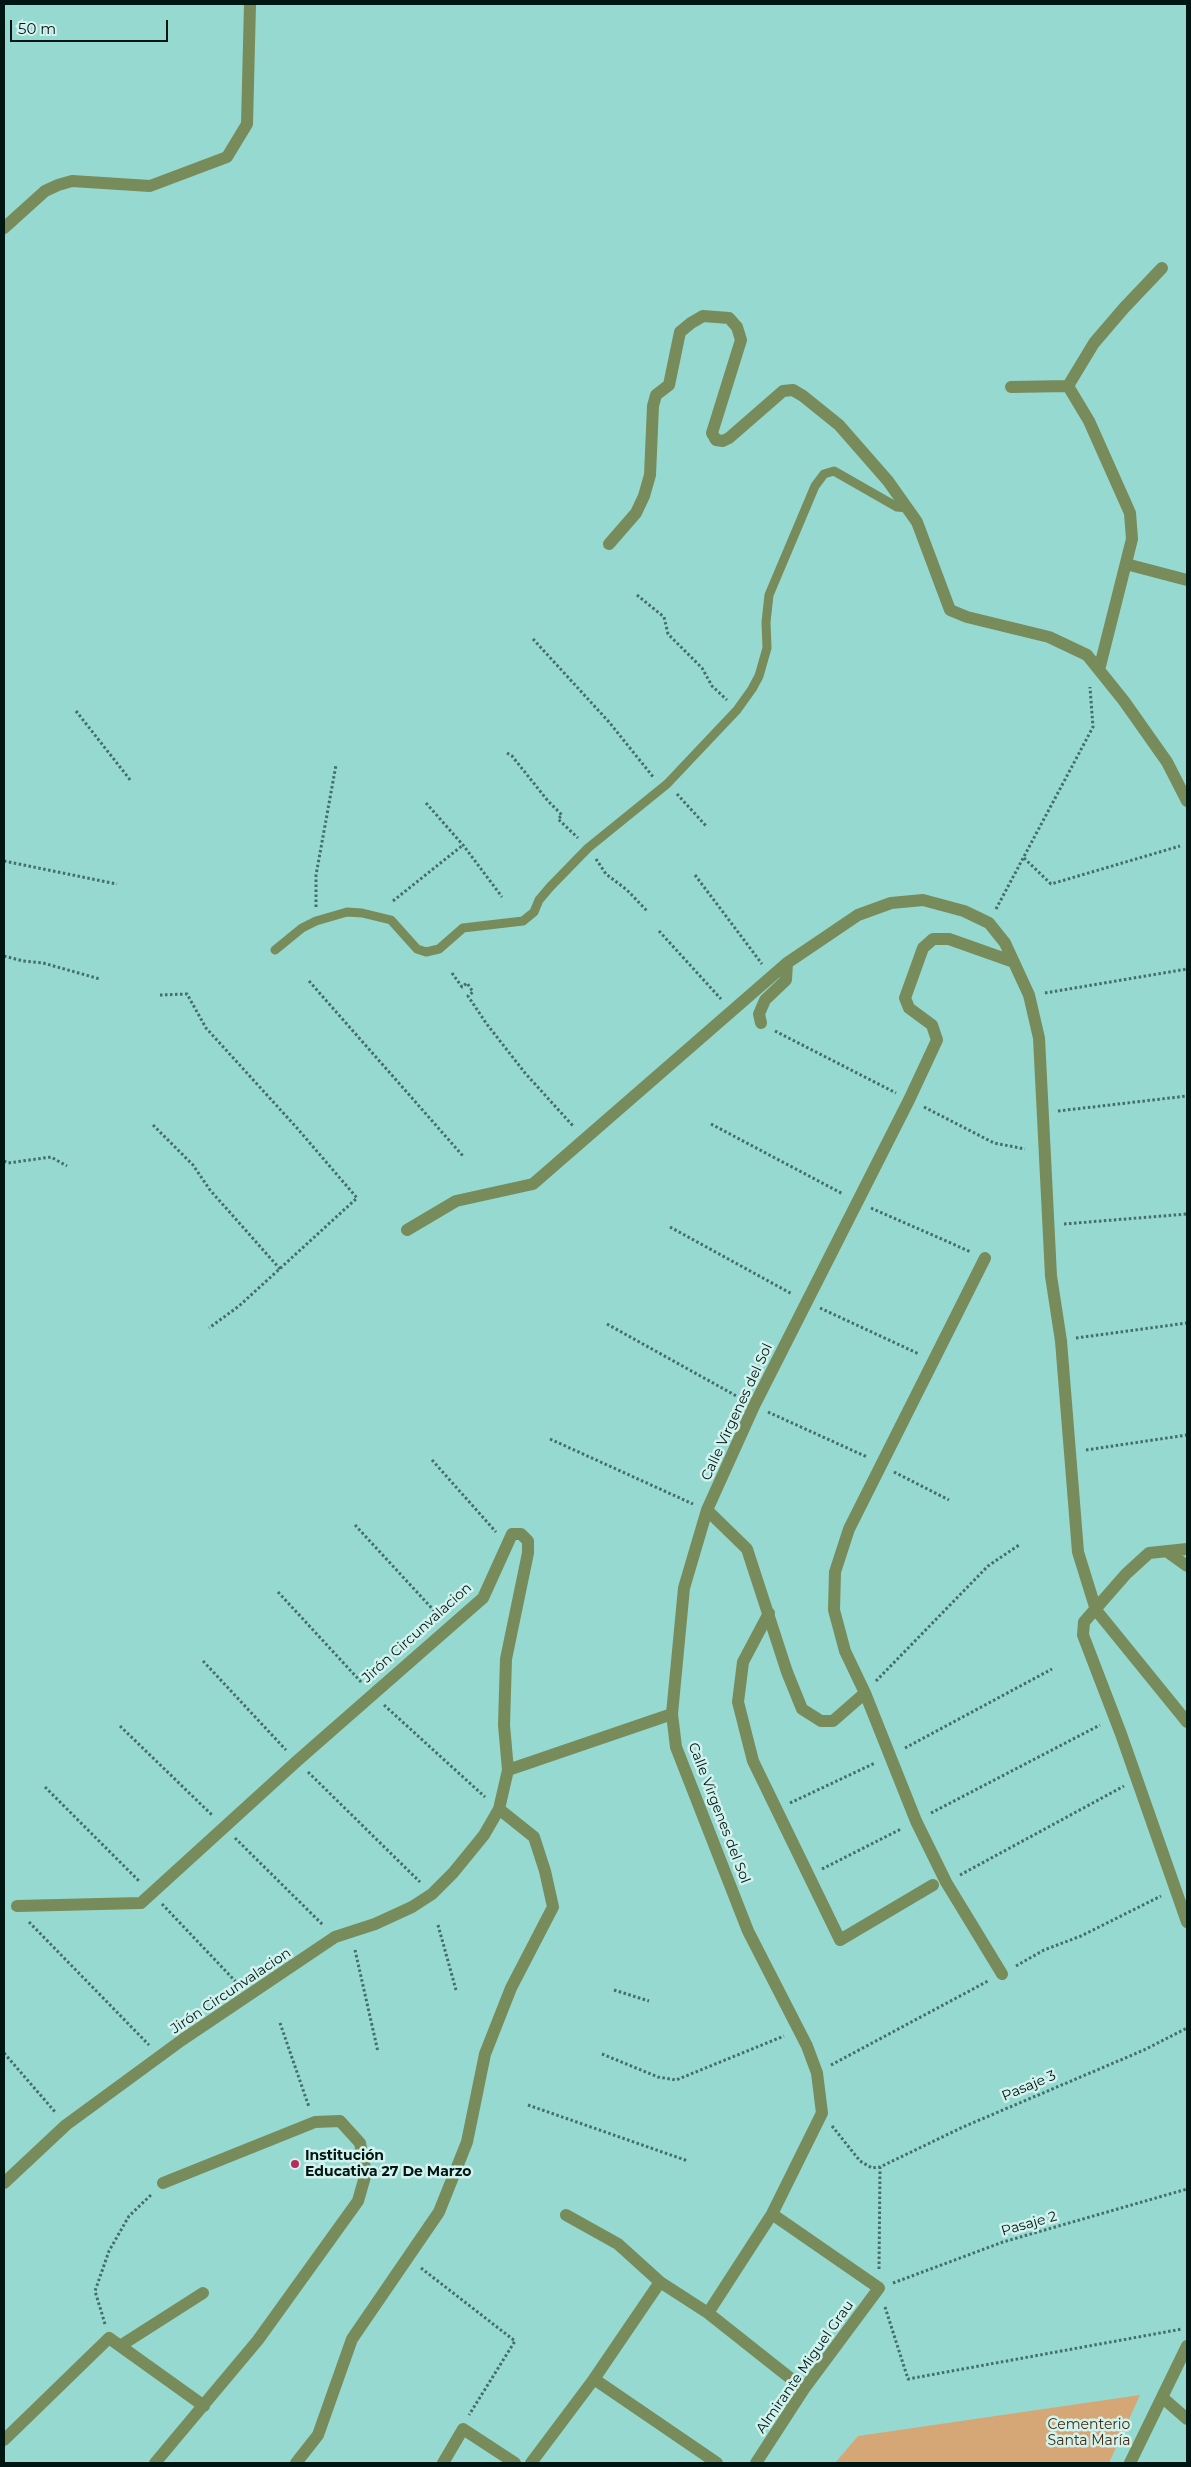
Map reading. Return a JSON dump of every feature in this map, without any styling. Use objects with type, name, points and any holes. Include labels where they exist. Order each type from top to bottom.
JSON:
[{"type":"street","points":[[4,228],[45,191],[58,185],[72,181],[150,186],[227,157],[247,124],[250,4]]},
{"type":"street","points":[[1068,386],[1094,343],[1162,268]]},
{"type":"street","points":[[609,544],[636,513],[644,496],[650,475],[653,406],[656,395],[669,385],[680,332],[703,316],[729,318],[737,327],[741,340],[712,433],[716,440],[729,438],[783,391],[793,390],[839,425],[888,481],[917,522],[950,610],[966,617],[1049,637],[1087,655],[1094,674],[1167,762],[1187,801]]},
{"type":"street","points":[[1012,387],[1068,386]]},
{"type":"street","points":[[1068,386],[1089,421],[1130,513],[1132,539],[1094,674]]},
{"type":"street","points":[[1126,564],[1187,580]]},
{"type":"street","points":[[407,1230],[456,1201],[533,1184],[586,1140],[787,963],[858,916],[891,903],[922,900],[964,911],[989,923],[1005,942],[1029,996],[1039,1038],[1051,1276],[1061,1341],[1078,1552],[1096,1610],[1171,1705],[1187,1722]]},
{"type":"street","name":"Calle Virgenes del Sol","points":[[822,2113],[817,2073],[798,2030],[748,1930],[676,1747],[672,1714],[684,1588],[707,1510],[754,1406],[909,1100],[937,1040],[936,1032],[932,1025],[909,1008],[905,998],[923,948],[933,939],[949,939],[1014,962]]},
{"type":"street","points":[[761,1024],[759,1014],[765,1000],[786,980],[787,963]]},
{"type":"street","points":[[984,1258],[849,1529],[835,1572],[834,1610],[845,1651],[865,1693],[916,1821],[946,1882],[1002,1974]]},
{"type":"street","points":[[707,1510],[748,1549],[787,1672],[802,1709],[821,1721],[833,1721],[865,1693]]},
{"type":"street","name":"Jirón Circunvalacion","points":[[4,2183],[66,2125],[160,2056],[335,1937],[376,1924],[412,1907],[432,1894],[454,1873],[478,1843],[499,1809],[508,1770],[504,1725],[506,1658],[528,1553],[528,1541],[521,1534],[512,1534],[506,1543],[483,1598],[297,1761],[141,1903],[17,1906]]},
{"type":"street","points":[[1187,1549],[1169,1553],[1149,1554],[1126,1574],[1084,1622],[1083,1636],[1137,1779],[1187,1922]]},
{"type":"street","points":[[1169,1553],[1187,1566]]},
{"type":"street","points":[[768,1613],[743,1662],[738,1702],[753,1761],[840,1940],[933,1885]]},
{"type":"street","points":[[508,1770],[672,1714]]},
{"type":"street","points":[[296,2463],[318,2435],[352,2339],[438,2212],[467,2142],[486,2054],[511,1988],[552,1906],[534,1837],[499,1809]]},
{"type":"street","points":[[708,2313],[772,2214],[822,2113]]},
{"type":"street","points":[[155,2463],[258,2340],[358,2201],[366,2173],[360,2143],[340,2121],[315,2122],[163,2182]]},
{"type":"street","points":[[772,2214],[879,2288]]},
{"type":"street","points":[[566,2215],[618,2244],[660,2282],[708,2313],[804,2389]]},
{"type":"street","points":[[531,2463],[594,2379],[660,2282]]},
{"type":"street","name":"Almirante Miguel Grau","points":[[756,2463],[804,2389],[879,2288]]},
{"type":"street","points":[[4,2440],[114,2342],[203,2293]]},
{"type":"street","points":[[114,2342],[204,2406]]},
{"type":"street","points":[[1130,2463],[1187,2346]]},
{"type":"street","points":[[594,2379],[717,2463]]},
{"type":"street","points":[[1163,2398],[1187,2419]]},
{"type":"street","points":[[442,2463],[463,2430],[515,2463]]},
{"type":"lane","points":[[275,950],[302,928],[316,920],[348,912],[376,915],[391,920],[417,949],[426,952],[439,949],[463,928],[523,921],[534,912],[539,900],[550,886],[588,848],[664,786],[737,710],[759,676],[767,648],[766,622],[769,595],[818,480],[824,474],[834,471],[897,507],[907,508]]},
{"type":"path","points":[[637,595],[664,617],[668,634],[702,668],[712,686],[737,710]]},
{"type":"path","points":[[533,639],[664,786],[706,827]]},
{"type":"path","points":[[989,923],[1093,727],[1094,674]]},
{"type":"path","points":[[76,711],[131,781]]},
{"type":"path","points":[[506,753],[512,756],[548,801],[562,815],[558,819],[588,848]]},
{"type":"path","points":[[316,920],[316,875],[336,765]]},
{"type":"path","points":[[426,803],[463,845],[502,897]]},
{"type":"path","points":[[393,901],[463,845]]},
{"type":"path","points":[[1024,858],[1051,884],[1180,846]]},
{"type":"path","points":[[595,858],[606,874],[627,890],[648,912]]},
{"type":"path","points":[[4,861],[117,884]]},
{"type":"path","points":[[695,875],[772,977]]},
{"type":"path","points":[[659,931],[733,1011]]},
{"type":"path","points":[[4,956],[42,963],[100,979]]},
{"type":"path","points":[[1029,996],[1187,969]]},
{"type":"path","points":[[452,973],[462,987],[468,983],[474,992],[468,996],[525,1074],[586,1140]]},
{"type":"path","points":[[309,981],[463,1156]]},
{"type":"path","points":[[160,995],[187,994],[206,1028],[297,1128],[357,1198],[239,1306],[209,1328]]},
{"type":"path","points":[[761,1024],[994,1143],[1025,1149]]},
{"type":"path","points":[[1042,1113],[1187,1096]]},
{"type":"path","points":[[153,1125],[193,1165],[210,1190],[280,1269]]},
{"type":"path","points":[[4,1161],[8,1163],[51,1157],[67,1166]]},
{"type":"path","points":[[1048,1225],[1187,1214]]},
{"type":"path","points":[[1061,1341],[1187,1323]]},
{"type":"path","points":[[607,1324],[754,1406],[881,1465],[949,1500]]},
{"type":"path","points":[[1071,1453],[1187,1435]]},
{"type":"path","points":[[550,1439],[707,1510]]},
{"type":"path","points":[[432,1460],[506,1543]]},
{"type":"path","points":[[355,1525],[448,1627]]},
{"type":"path","points":[[865,1693],[988,1566],[1019,1545]]},
{"type":"path","points":[[203,1661],[297,1761],[432,1894]]},
{"type":"path","points":[[777,1810],[890,1756],[1052,1669]]},
{"type":"path","points":[[809,1876],[1114,1718]]},
{"type":"path","points":[[946,1882],[1137,1779]]},
{"type":"path","points":[[29,1922],[160,2056]]},
{"type":"path","points":[[438,1925],[456,1990]]},
{"type":"path","points":[[355,1950],[378,2052]]},
{"type":"path","points":[[614,1990],[650,2001]]},
{"type":"path","points":[[280,2023],[315,2122]]},
{"type":"path","name":"Pasaje 3","points":[[880,2168],[963,2126],[1144,2050],[1187,2028]]},
{"type":"path","points":[[602,2054],[658,2077],[676,2080],[798,2030]]},
{"type":"path","points":[[4,2053],[66,2125]]},
{"type":"path","points":[[528,2105],[688,2161]]},
{"type":"path","points":[[822,2113],[860,2161],[872,2168],[880,2168],[879,2288],[908,2378],[1187,2328]]},
{"type":"path","points":[[114,2342],[95,2291],[109,2250],[129,2216],[163,2182]]},
{"type":"path","name":"Pasaje 2","points":[[879,2288],[1003,2242],[1187,2189]]},
{"type":"path","points":[[416,2264],[515,2341],[472,2408],[463,2430]]},
{"type":"green space","name":"Cementerio Santa María","points":[[1140,2395],[1109,2463],[835,2463],[858,2436]]},
{"type":"place","name":"Institución Educativa 27 De Marzo","points":[[295,2164]]}]
